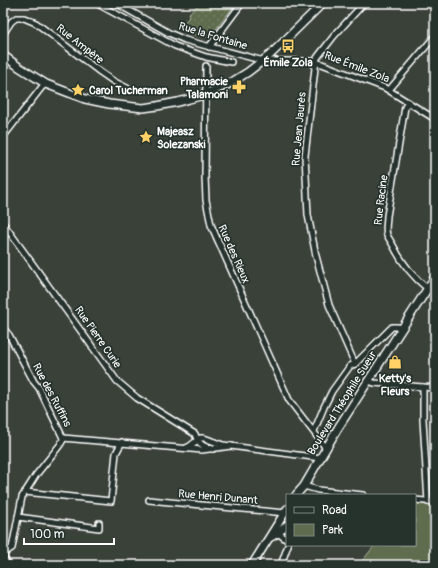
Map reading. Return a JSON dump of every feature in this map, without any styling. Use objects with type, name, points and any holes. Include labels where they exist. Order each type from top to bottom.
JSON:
[{"type":"street","name":"Rue la Fontaine","points":[[96,3],[175,46],[206,57],[231,62]]},
{"type":"street","name":"Rue la Fontaine","points":[[116,3],[169,33],[186,40],[264,60]]},
{"type":"street","points":[[209,47],[242,3]]},
{"type":"street","points":[[3,55],[46,84],[85,99],[109,104],[143,108],[178,102],[205,95],[227,85],[248,72],[277,49],[323,3]]},
{"type":"street","name":"Rue Jean Jaurès","points":[[355,364],[328,305],[316,256],[308,215],[305,156],[316,62],[320,54],[334,36],[364,3]]},
{"type":"street","name":"Rue Ampère","points":[[3,34],[11,22],[16,18],[24,18],[36,22],[100,72],[113,81],[128,88]]},
{"type":"street","points":[[389,90],[435,36]]},
{"type":"street","name":"Rue Émile Zola","points":[[264,60],[316,62],[389,90],[435,119]]},
{"type":"street","name":"Rue des Rieux","points":[[206,66],[205,176],[206,200],[210,225],[289,400],[326,448]]},
{"type":"street","points":[[3,137],[42,87],[46,84]]},
{"type":"street","name":"Rue Racine","points":[[408,102],[405,107],[386,228],[387,235],[401,261],[408,270],[428,289]]},
{"type":"street","name":"Rue Pierre Curie","points":[[3,223],[117,381],[137,398],[196,434],[197,440],[206,448],[213,449]]},
{"type":"street","name":"Boulevard Théophile Sueur","points":[[300,491],[338,428],[435,277]]},
{"type":"street","points":[[314,431],[332,391],[350,366],[355,364],[392,327],[402,329]]},
{"type":"street","name":"Rue des Ruffins","points":[[3,328],[9,334],[34,382],[39,388],[64,438],[36,475],[22,497],[12,548],[3,555],[8,565]]},
{"type":"street","points":[[369,381],[375,383],[435,388]]},
{"type":"street","points":[[423,387],[423,420],[428,502]]},
{"type":"street","points":[[64,438],[202,450],[231,446]]},
{"type":"street","points":[[183,448],[190,446],[200,438],[204,438],[223,445],[320,458]]},
{"type":"street","points":[[25,492],[111,501],[116,453],[122,442]]},
{"type":"street","points":[[300,491],[318,490],[354,494]]},
{"type":"street","name":"Rue Henri Dunant","points":[[149,500],[286,511]]},
{"type":"street","points":[[416,500],[435,502]]},
{"type":"street","points":[[252,565],[286,511]]},
{"type":"street","points":[[18,518],[99,528],[99,523]]},
{"type":"street","points":[[269,538],[286,528]]},
{"type":"street","points":[[278,533],[286,539]]},
{"type":"street","points":[[281,565],[288,546]]},
{"type":"green space","points":[[200,3],[209,3],[214,6],[216,3],[236,3],[213,33],[209,36],[202,37],[181,29],[181,26],[190,16],[189,13]]},
{"type":"green space","points":[[416,503],[435,505],[435,565],[359,565],[374,546],[416,546]]},
{"type":"place","name":"Émile Zola","points":[[288,46]]},
{"type":"place","name":"Pharmacie Talamoni","points":[[239,87]]},
{"type":"place","name":"Carol Tucherman","points":[[78,90]]},
{"type":"place","name":"Majeasz Solezanski","points":[[146,137]]},
{"type":"place","name":"Ketty's Fleurs","points":[[395,362]]}]
